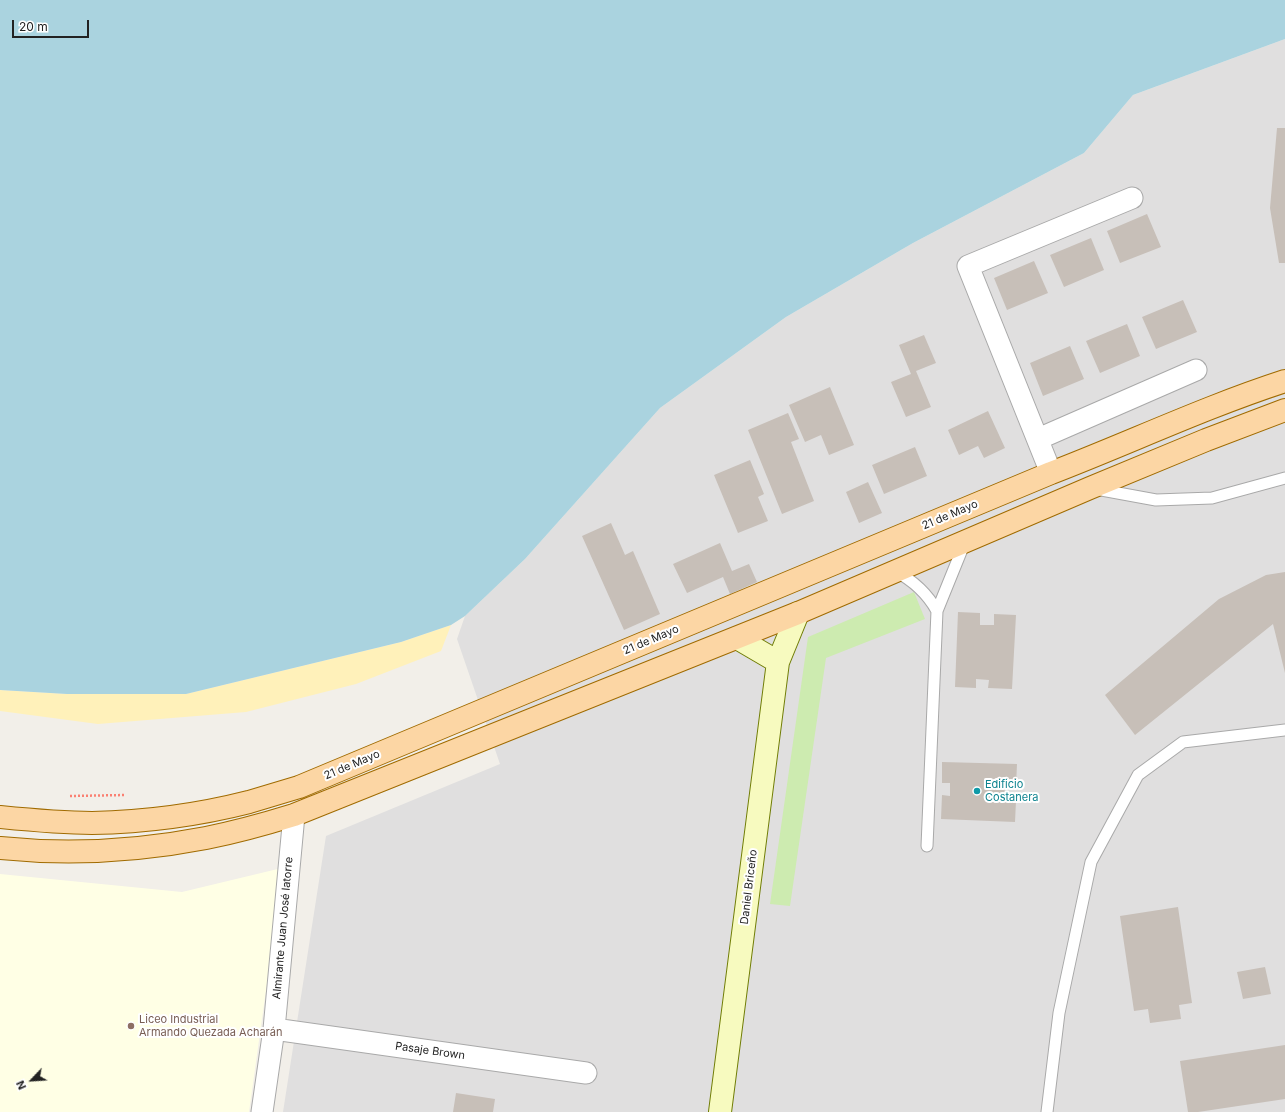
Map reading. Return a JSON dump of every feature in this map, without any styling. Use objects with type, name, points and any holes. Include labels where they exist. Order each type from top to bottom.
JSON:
[{"type":"main road","name":"21 de Mayo","points":[[0,817],[39,821],[92,823],[145,820],[196,813],[241,804],[299,787],[1187,417],[1285,381]]},
{"type":"main road","points":[[0,848],[55,851],[107,850],[160,845],[205,838],[250,828],[294,815],[737,638],[1090,488],[1206,440],[1285,410]]},
{"type":"street","points":[[1052,473],[968,266],[1132,198]]},
{"type":"street","points":[[1038,439],[1196,370]]},
{"type":"street","name":"Daniel Briceño","points":[[720,1112],[778,662],[798,613]]},
{"type":"street","points":[[737,638],[778,662]]},
{"type":"street","name":"Almirante Juan José latorre","points":[[262,1112],[274,1029],[294,815]]},
{"type":"street","name":"Pasaje Brown","points":[[274,1029],[586,1074]]},
{"type":"lane","points":[[1090,488],[1156,500],[1212,498],[1285,478]]},
{"type":"lane","points":[[927,846],[937,611],[965,541]]},
{"type":"lane","points":[[895,571],[907,578],[927,595],[937,611]]},
{"type":"lane","points":[[1047,1112],[1059,1013],[1090,862],[1138,775],[1183,742],[1285,730]]},
{"type":"path","points":[[65,796],[126,795]]},
{"type":"shaded area","points":[[1285,39],[1285,1112],[283,1112],[326,836],[500,764],[457,639],[465,616],[525,559],[660,408],[786,317],[913,243],[1084,153],[1133,95]]},
{"type":"shaded area","name":"Liceo Industrial Armando Quezada Acharán","points":[[286,867],[273,940],[249,1112],[0,1112],[0,874],[182,892]]},
{"type":"green space","points":[[914,592],[925,619],[826,658],[790,906],[770,904],[808,637]]},
{"type":"sand","points":[[451,625],[441,651],[356,684],[246,712],[98,724],[0,711],[0,690],[67,694],[186,694],[401,642]]},
{"type":"water","points":[[0,0],[1285,0],[1285,39],[1133,95],[1084,153],[913,243],[786,317],[660,408],[525,559],[465,616],[451,625],[401,642],[186,694],[67,694],[0,690]]},
{"type":"building","points":[[1277,128],[1285,128],[1285,263],[1279,263],[1270,208]]},
{"type":"building","points":[[1147,214],[1161,247],[1120,263],[1107,231]]},
{"type":"building","points":[[1091,238],[1104,270],[1064,287],[1050,255]]},
{"type":"building","points":[[1034,261],[1048,293],[1007,310],[994,278]]},
{"type":"building","points":[[1183,300],[1197,332],[1156,349],[1142,317]]},
{"type":"building","points":[[1127,324],[1140,356],[1100,373],[1086,341]]},
{"type":"building","points":[[924,335],[936,363],[916,371],[931,407],[906,417],[891,382],[911,374],[899,345]]},
{"type":"building","points":[[1070,346],[1084,379],[1043,396],[1030,363]]},
{"type":"building","points":[[830,387],[854,445],[829,455],[821,435],[805,442],[789,405]]},
{"type":"building","points":[[988,411],[1005,448],[984,458],[978,446],[959,455],[948,430]]},
{"type":"building","points":[[788,413],[799,439],[791,442],[814,501],[782,514],[748,430]]},
{"type":"building","points":[[915,447],[927,476],[884,494],[872,465]]},
{"type":"building","points":[[750,460],[764,494],[758,497],[768,521],[738,533],[714,475]]},
{"type":"building","points":[[868,482],[882,513],[859,523],[846,492]]},
{"type":"building","points":[[611,523],[625,555],[633,551],[660,614],[624,630],[582,536]]},
{"type":"building","points":[[720,543],[732,571],[749,564],[757,582],[730,594],[723,577],[687,593],[673,564]]},
{"type":"building","points":[[1285,572],[1285,673],[1273,624],[1135,735],[1105,695],[1219,599],[1266,575]]},
{"type":"building","points":[[958,612],[980,613],[980,625],[994,625],[994,614],[1016,615],[1012,689],[988,688],[989,680],[976,679],[976,688],[955,687]]},
{"type":"building","name":"Edificio Costanera","points":[[942,762],[1017,764],[1016,786],[1005,786],[1004,800],[1016,801],[1015,822],[941,819],[942,795],[950,796],[950,783],[942,783]]},
{"type":"building","points":[[1178,907],[1192,1003],[1179,1005],[1181,1019],[1150,1023],[1148,1009],[1134,1011],[1120,916]]},
{"type":"building","points":[[1265,967],[1271,994],[1243,999],[1237,972]]},
{"type":"building","points":[[1285,1045],[1285,1099],[1198,1112],[1188,1112],[1180,1061]]},
{"type":"building","points":[[456,1093],[495,1099],[493,1112],[453,1112]]},
{"type":"place","name":"Edificio Costanera","points":[[977,791]]},
{"type":"place","name":"Liceo Industrial Armando Quezada Acharán","points":[[131,1026]]}]
